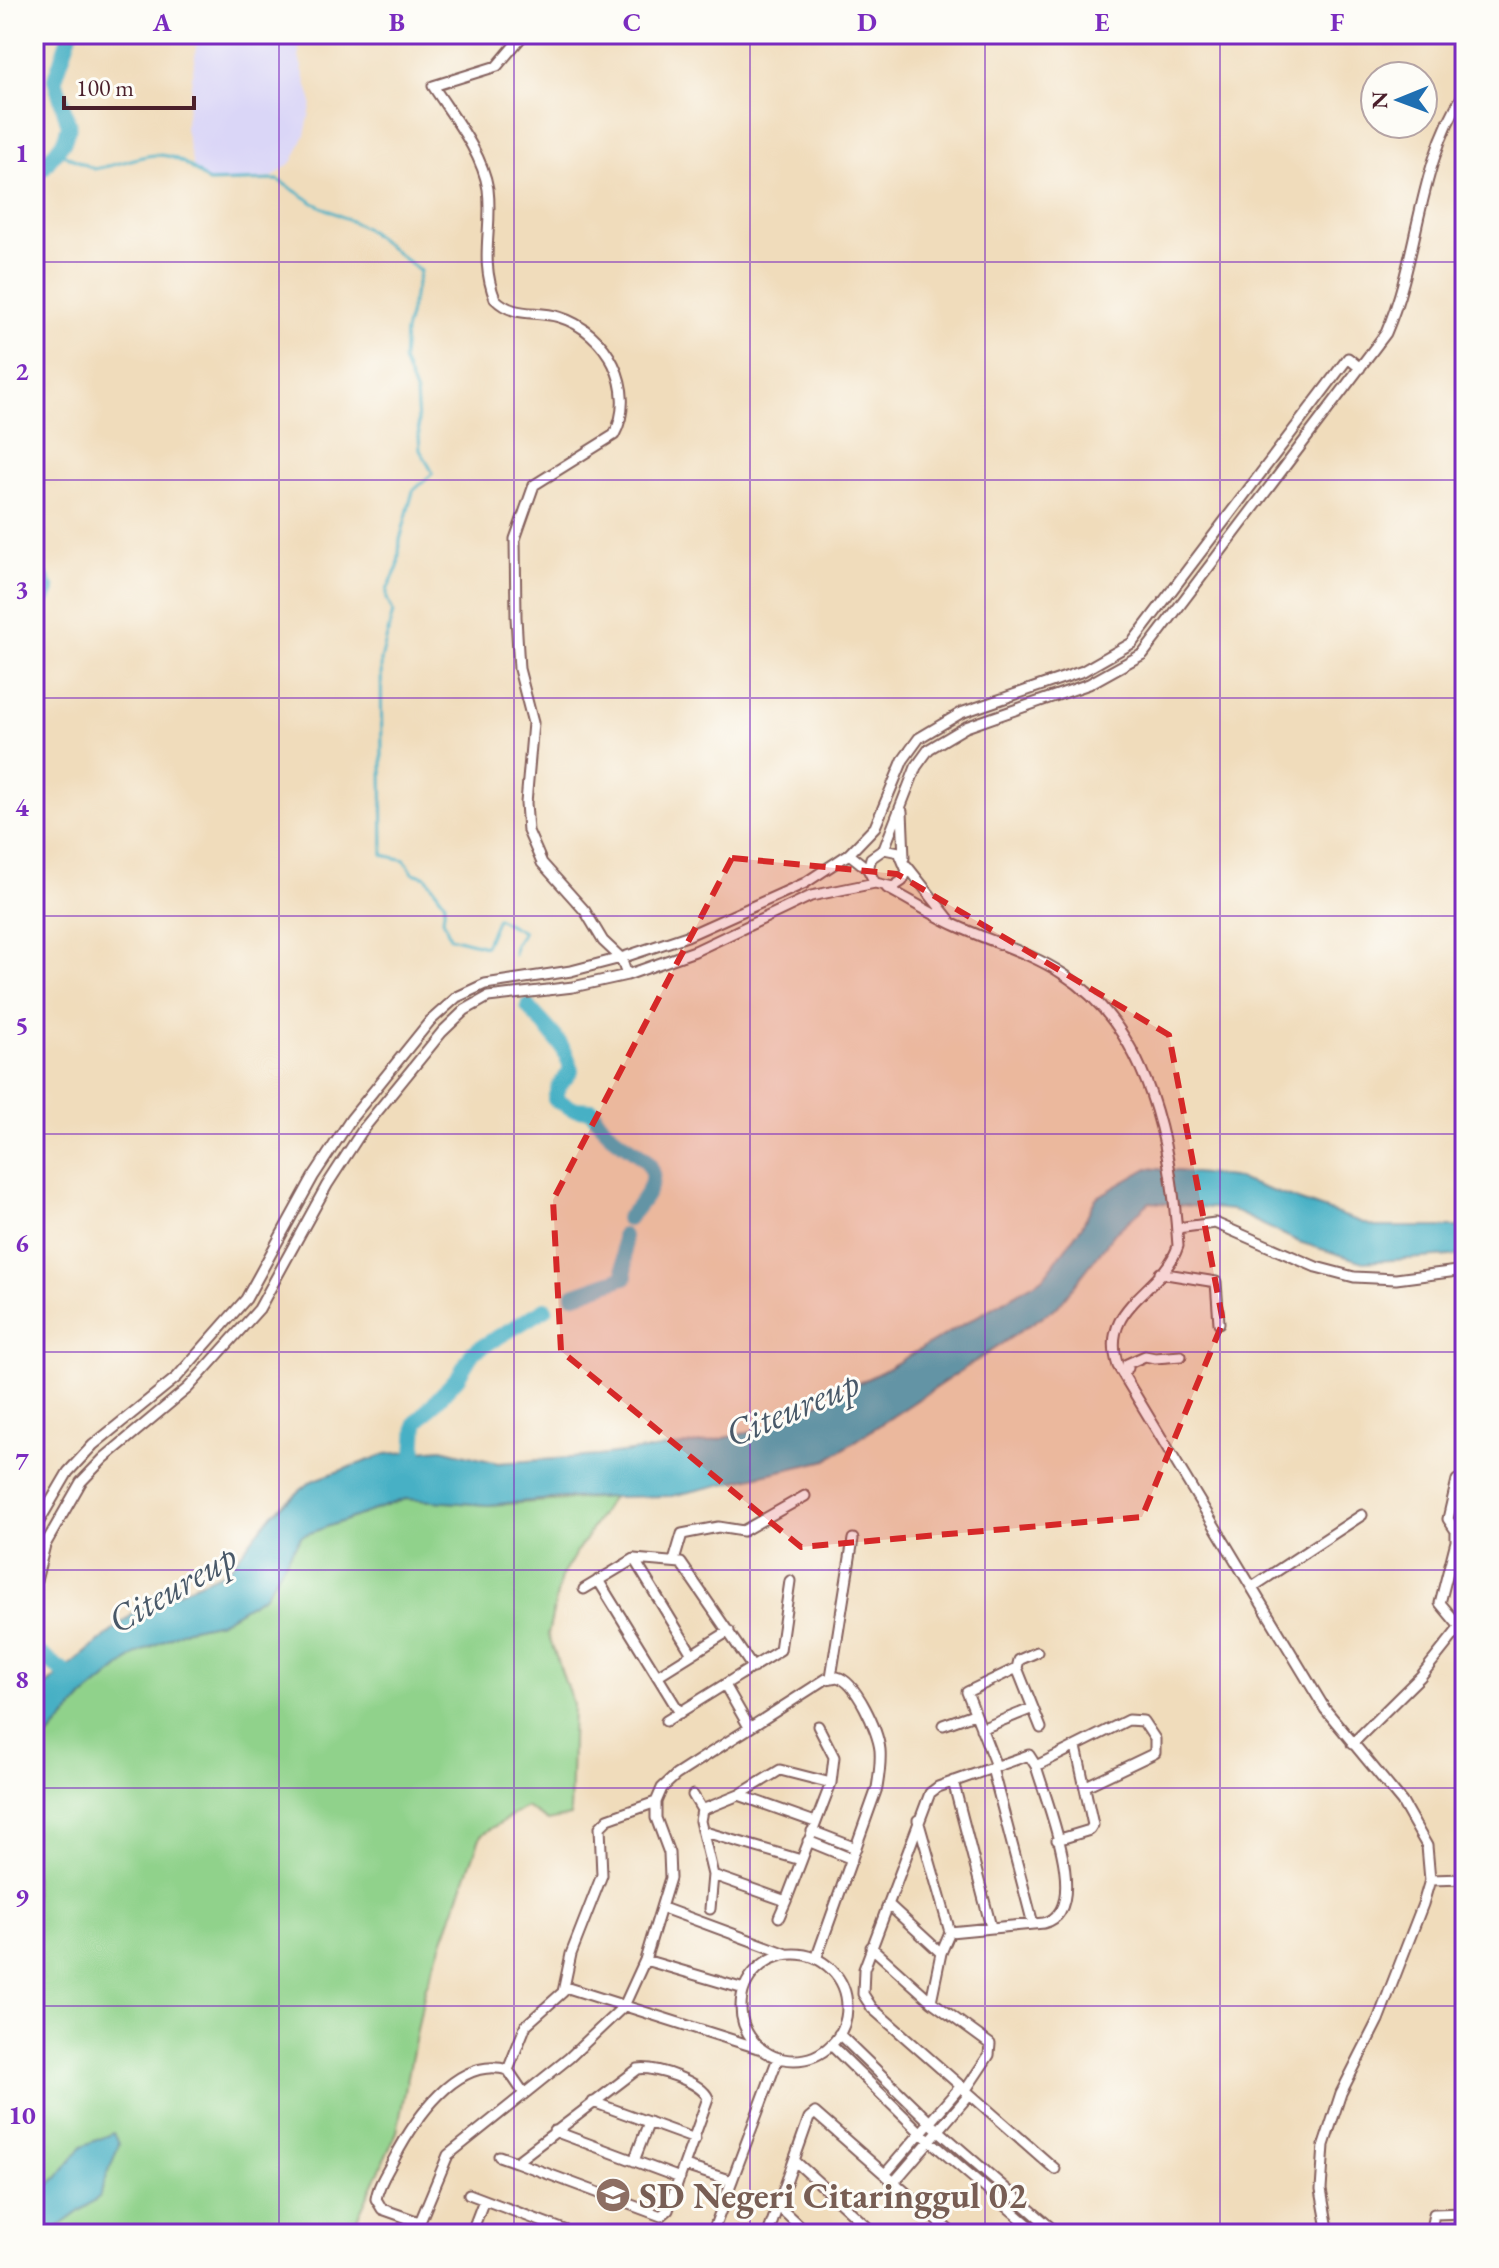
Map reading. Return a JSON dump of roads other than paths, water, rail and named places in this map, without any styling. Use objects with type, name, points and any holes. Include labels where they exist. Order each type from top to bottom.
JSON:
[{"type":"street","points":[[524,34],[497,66],[433,86],[462,128],[483,171],[488,201],[485,260],[495,299],[517,313],[548,315],[574,323],[600,346],[621,376],[621,422],[614,435],[534,485],[515,539],[515,586],[519,669],[533,723],[526,803],[528,831],[542,863],[576,899],[603,941],[621,958],[627,975]]},
{"type":"street","points":[[868,869],[871,858],[884,844],[902,807],[916,767],[929,749],[966,727],[1089,684],[1143,654],[1386,333],[1397,306],[1429,169],[1448,118],[1465,92]]},
{"type":"street","points":[[34,1530],[68,1472],[93,1445],[177,1377],[246,1299],[313,1177],[351,1119],[430,1021],[457,997],[485,984],[571,971],[687,936],[792,889],[849,854],[875,827],[903,760],[919,738],[961,713],[1083,671],[1132,643],[1348,358],[1360,368]]},
{"type":"street","points":[[1339,369],[1352,378]]},
{"type":"street","points":[[887,888],[902,881],[906,862],[902,807]]},
{"type":"street","points":[[875,827],[884,844],[906,862],[954,925]]},
{"type":"street","points":[[849,854],[868,869],[875,883]]},
{"type":"street","points":[[34,1589],[45,1545],[81,1482],[104,1458],[188,1388],[259,1309],[327,1185],[364,1128],[442,1032],[465,1010],[488,997],[573,987],[627,975],[695,951],[811,896],[875,883],[954,925],[1048,965],[1093,999],[1140,1061],[1166,1157],[1176,1224],[1176,1253],[1118,1324],[1114,1345],[1122,1372],[1254,1586],[1325,1709],[1392,1788],[1413,1818],[1427,1846],[1430,1880],[1378,2020],[1349,2076],[1326,2137],[1321,2190],[1329,2234]]},
{"type":"street","points":[[1176,1224],[1224,1226],[1316,1267],[1354,1277],[1405,1278],[1465,1270]]},
{"type":"street","points":[[1160,1273],[1216,1282],[1219,1323]]},
{"type":"street","points":[[1122,1372],[1128,1368],[1128,1363],[1145,1356],[1181,1356]]},
{"type":"street","points":[[1352,1744],[1421,1676],[1460,1627],[1440,1603],[1456,1541],[1456,1531],[1448,1519],[1457,1480]]},
{"type":"street","points":[[674,1561],[682,1534],[718,1527],[743,1531],[805,1496]]},
{"type":"street","points":[[1254,1586],[1362,1515]]},
{"type":"street","points":[[831,1677],[853,1539]]},
{"type":"street","points":[[634,1559],[692,1654]]},
{"type":"street","points":[[584,1589],[634,1559],[674,1561],[686,1567],[753,1668]]},
{"type":"street","points":[[598,1580],[680,1713]]},
{"type":"street","points":[[666,1721],[775,1655],[784,1643],[790,1581]]},
{"type":"street","points":[[657,1676],[729,1631]]},
{"type":"street","points":[[1037,1652],[1019,1660],[1017,1668],[1041,1728]]},
{"type":"street","points":[[1017,1668],[968,1690],[994,1767],[1033,1924]]},
{"type":"street","points":[[415,2234],[448,2155],[569,2058],[624,2006],[645,1960],[663,1908],[671,1862],[658,1825],[656,1802],[668,1781],[831,1677],[842,1677],[850,1683],[879,1741],[877,1788],[816,1959]]},
{"type":"street","points":[[725,1685],[749,1727]]},
{"type":"street","points":[[981,1729],[1033,1708]]},
{"type":"street","points":[[943,1725],[974,1714]]},
{"type":"street","points":[[1036,1766],[1134,1719],[1143,1721],[1157,1743],[1152,1754],[1086,1786]]},
{"type":"street","points":[[779,1917],[831,1783],[834,1757],[818,1726]]},
{"type":"street","points":[[1057,1840],[1092,1828],[1076,1747]]},
{"type":"street","points":[[950,1932],[1033,1924],[1055,1918],[1067,1899],[1066,1875],[1057,1840],[1036,1766],[1027,1755],[953,1781],[930,1793],[861,1978],[866,2001],[1055,2169]]},
{"type":"street","points":[[702,1810],[739,1795],[780,1770],[831,1783]]},
{"type":"street","points":[[953,1781],[991,1927]]},
{"type":"street","points":[[693,1795],[702,1810],[700,1821],[713,1875],[710,1909]]},
{"type":"street","points":[[739,1795],[812,1831],[856,1848]]},
{"type":"street","points":[[508,2070],[526,2025],[561,1995],[565,1987],[571,1954],[602,1875],[600,1827],[608,1819],[656,1802]]},
{"type":"street","points":[[918,1820],[950,1932],[941,1953],[931,2001]]},
{"type":"street","points":[[812,1831],[852,1859]]},
{"type":"street","points":[[705,1832],[801,1860]]},
{"type":"street","points":[[713,1875],[786,1901]]},
{"type":"street","points":[[1430,1880],[1465,1879]]},
{"type":"street","points":[[888,1904],[941,1953]]},
{"type":"street","points":[[565,1987],[761,2049],[778,2058],[806,2058],[831,2045],[845,2021],[844,1991],[828,1967],[816,1959],[787,1954],[663,1908]]},
{"type":"street","points":[[871,1947],[931,2001],[991,2047],[965,2091],[934,2126],[921,2133],[886,2173]]},
{"type":"street","points":[[761,2049],[743,2020],[744,1989],[754,1972],[769,1960],[787,1954]]},
{"type":"street","points":[[645,1960],[744,1989]]},
{"type":"street","points":[[722,2036],[743,2020]]},
{"type":"street","points":[[839,2034],[934,2126],[1058,2234]]},
{"type":"street","points":[[831,2045],[921,2133],[1039,2234]]},
{"type":"street","points":[[712,2234],[778,2058]]},
{"type":"street","points":[[419,2222],[382,2209],[376,2199],[415,2119],[434,2099],[470,2072],[487,2067],[508,2070],[523,2092]]},
{"type":"street","points":[[499,2156],[656,2216],[668,2210],[708,2103],[706,2094],[649,2068],[632,2071],[516,2162]]},
{"type":"street","points":[[593,2102],[695,2139]]},
{"type":"street","points":[[768,2234],[809,2118],[817,2113],[895,2181],[940,2230],[953,2234]]},
{"type":"street","points":[[634,2161],[649,2122]]},
{"type":"street","points":[[895,2181],[930,2141],[934,2126]]},
{"type":"street","points":[[554,2131],[680,2178]]},
{"type":"street","points":[[795,2161],[875,2234]]},
{"type":"street","points":[[685,2166],[732,2181]]},
{"type":"street","points":[[469,2194],[575,2234]]},
{"type":"street","points":[[471,2234],[484,2200]]},
{"type":"street","points":[[779,2207],[808,2234]]},
{"type":"street","points":[[1430,2234],[1434,2214],[1465,2213]]},
{"type":"water","points":[[1148,1168],[1232,1177],[1375,1227],[1465,1227],[1465,1255],[1363,1262],[1299,1242],[1232,1210],[1150,1202],[1115,1233],[1058,1306],[827,1460],[672,1496],[562,1498],[488,1505],[405,1499],[301,1536],[265,1595],[220,1622],[187,1629],[136,1654],[84,1697],[34,1753],[34,1705],[44,1687],[139,1609],[227,1571],[273,1513],[312,1481],[386,1454],[442,1449],[498,1463],[598,1456],[709,1442],[771,1426],[881,1372],[1043,1278],[1082,1226],[1096,1198]]},
{"type":"water","points":[[114,2133],[119,2144],[99,2197],[48,2234],[34,2234],[34,2197],[57,2178],[82,2146]]},
{"type":"waterway","points":[[34,172],[43,168],[64,141],[69,126],[55,79],[70,34]]},
{"type":"waterway","points":[[57,151],[94,169],[154,155],[178,160],[208,182],[278,180],[314,203],[365,228],[420,271],[405,332],[403,361],[416,394],[420,450],[433,473],[413,491],[400,540],[398,567],[387,590],[393,612],[381,660],[383,855],[405,860],[413,873],[426,877],[445,903],[443,919],[450,937],[485,946],[497,918],[523,932],[515,944],[514,955]]},
{"type":"waterway","points":[[34,571],[40,574],[48,590],[34,612]]},
{"type":"waterway","points":[[528,1006],[560,1044],[569,1061],[571,1071],[559,1086],[555,1099],[573,1109],[592,1110],[603,1126],[651,1168],[652,1180],[645,1197],[627,1219]]},
{"type":"waterway","points":[[573,1295],[625,1277],[623,1236]]},
{"type":"waterway","points":[[413,1473],[416,1423],[458,1377],[473,1352],[545,1309]]},
{"type":"waterway","points":[[34,1650],[78,1682]]},
{"type":"place","name":"SD Negeri Citaringgul 02","points":[[613,2195]]},
{"type":"water label","name":"Citeureup","points":[[792,1408]]},
{"type":"water label","name":"Citeureup","points":[[172,1588]]}]
